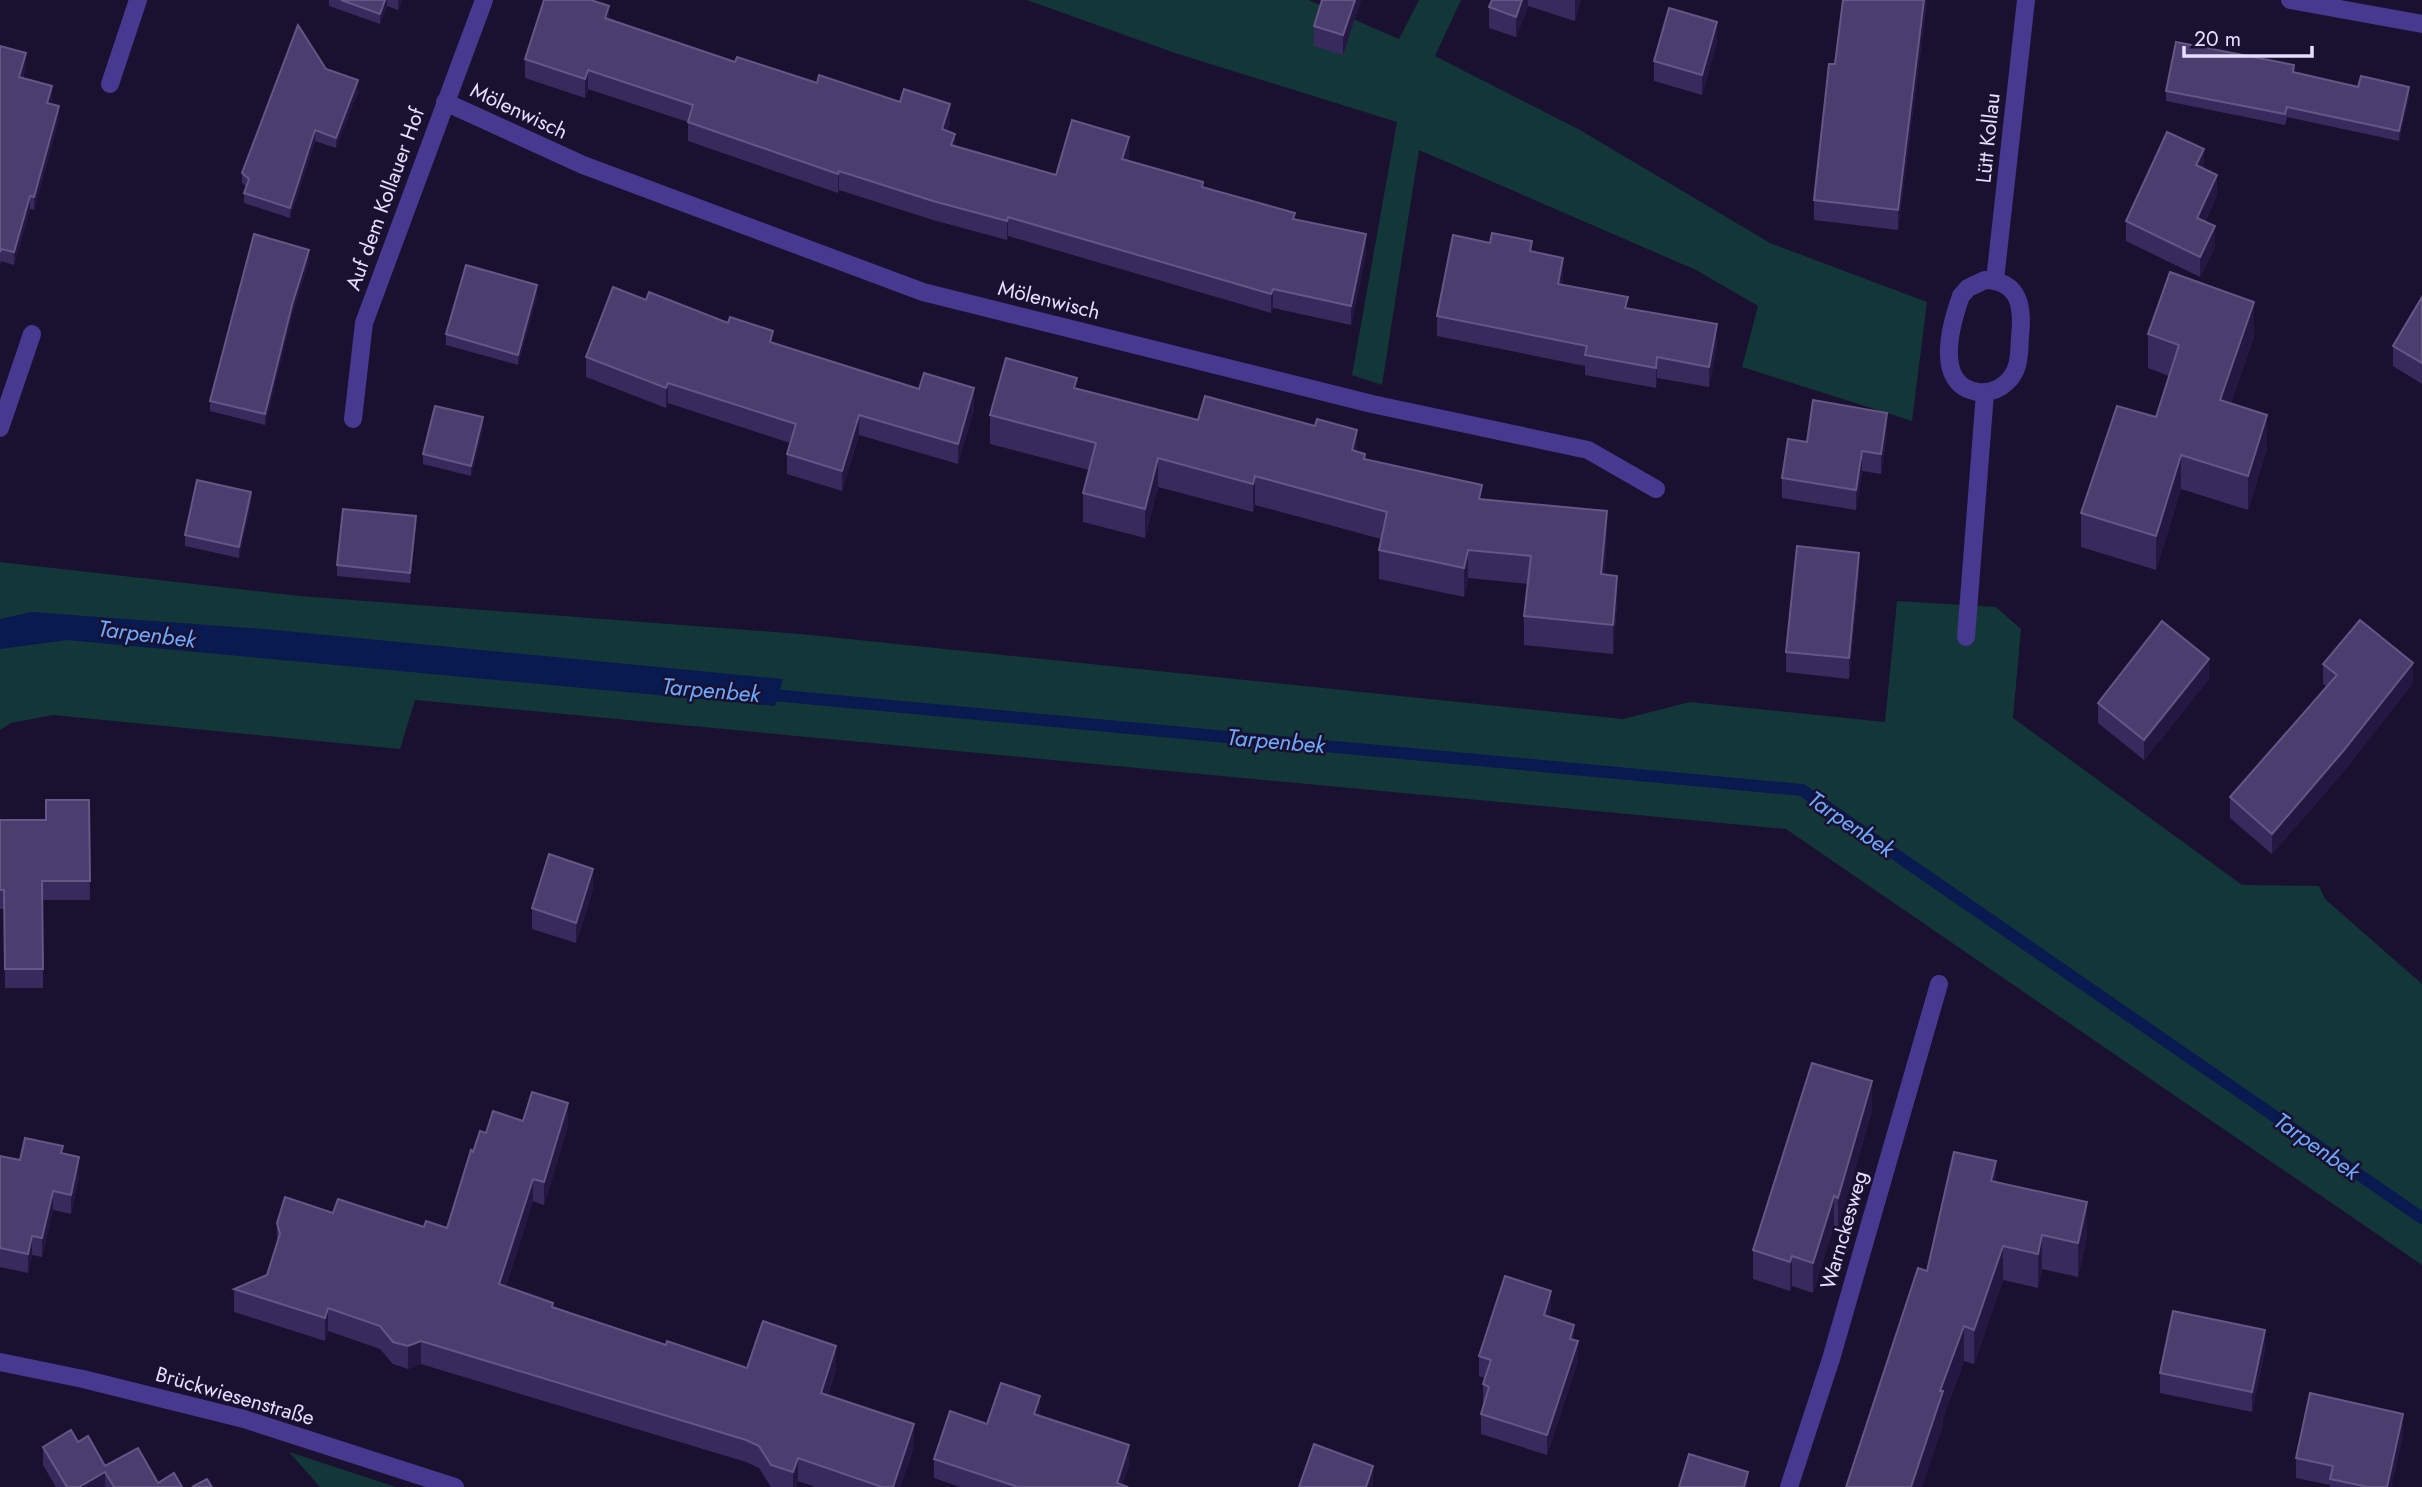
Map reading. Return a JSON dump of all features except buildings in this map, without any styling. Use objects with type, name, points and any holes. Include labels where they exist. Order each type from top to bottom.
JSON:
[{"type":"street","points":[[110,84],[138,0]]},
{"type":"street","name":"Auf dem Kollauer Hof","points":[[353,419],[364,323],[484,0]]},
{"type":"street","name":"Lütt Kollau","points":[[1995,280],[2026,0]]},
{"type":"street","points":[[2290,0],[2422,24]]},
{"type":"street","name":"Mölenwisch","points":[[445,102],[583,165],[923,292],[1372,404],[1588,450],[1656,489]]},
{"type":"street","points":[[1995,280],[2011,288],[2021,303],[2018,368],[2005,385],[1985,393],[1962,386],[1949,366],[1948,355],[1961,296],[1976,283],[1995,280]]},
{"type":"street","points":[[2,417],[32,334]]},
{"type":"street","points":[[1966,637],[1985,393]]},
{"type":"street","name":"Warnckesweg","points":[[1789,1487],[1831,1359],[1939,984]]},
{"type":"street","name":"Brückwiesenstraße","points":[[0,1362],[244,1419],[455,1487]]},
{"type":"green space","points":[[1027,0],[1309,0],[1399,39],[1419,0],[1461,0],[1435,56],[1580,130],[1770,243],[1927,302],[1912,421],[1742,367],[1758,306],[1696,270],[1419,150],[1382,385],[1352,375],[1397,122],[1175,53]]},
{"type":"green space","points":[[0,562],[300,596],[800,634],[1623,719],[1690,702],[1885,722],[1897,601],[1996,607],[2021,629],[2013,718],[2242,885],[2319,886],[2325,899],[2422,984],[2422,1265],[1786,829],[415,700],[400,749],[53,715],[11,723],[0,730]]},
{"type":"green space","points":[[289,1452],[396,1487],[320,1487]]},
{"type":"water","points":[[31,612],[264,629],[783,679],[775,706],[67,640],[0,649],[0,619]]},
{"type":"waterway","name":"Tarpenbek","points":[[761,694],[1802,790],[2422,1218]]}]
